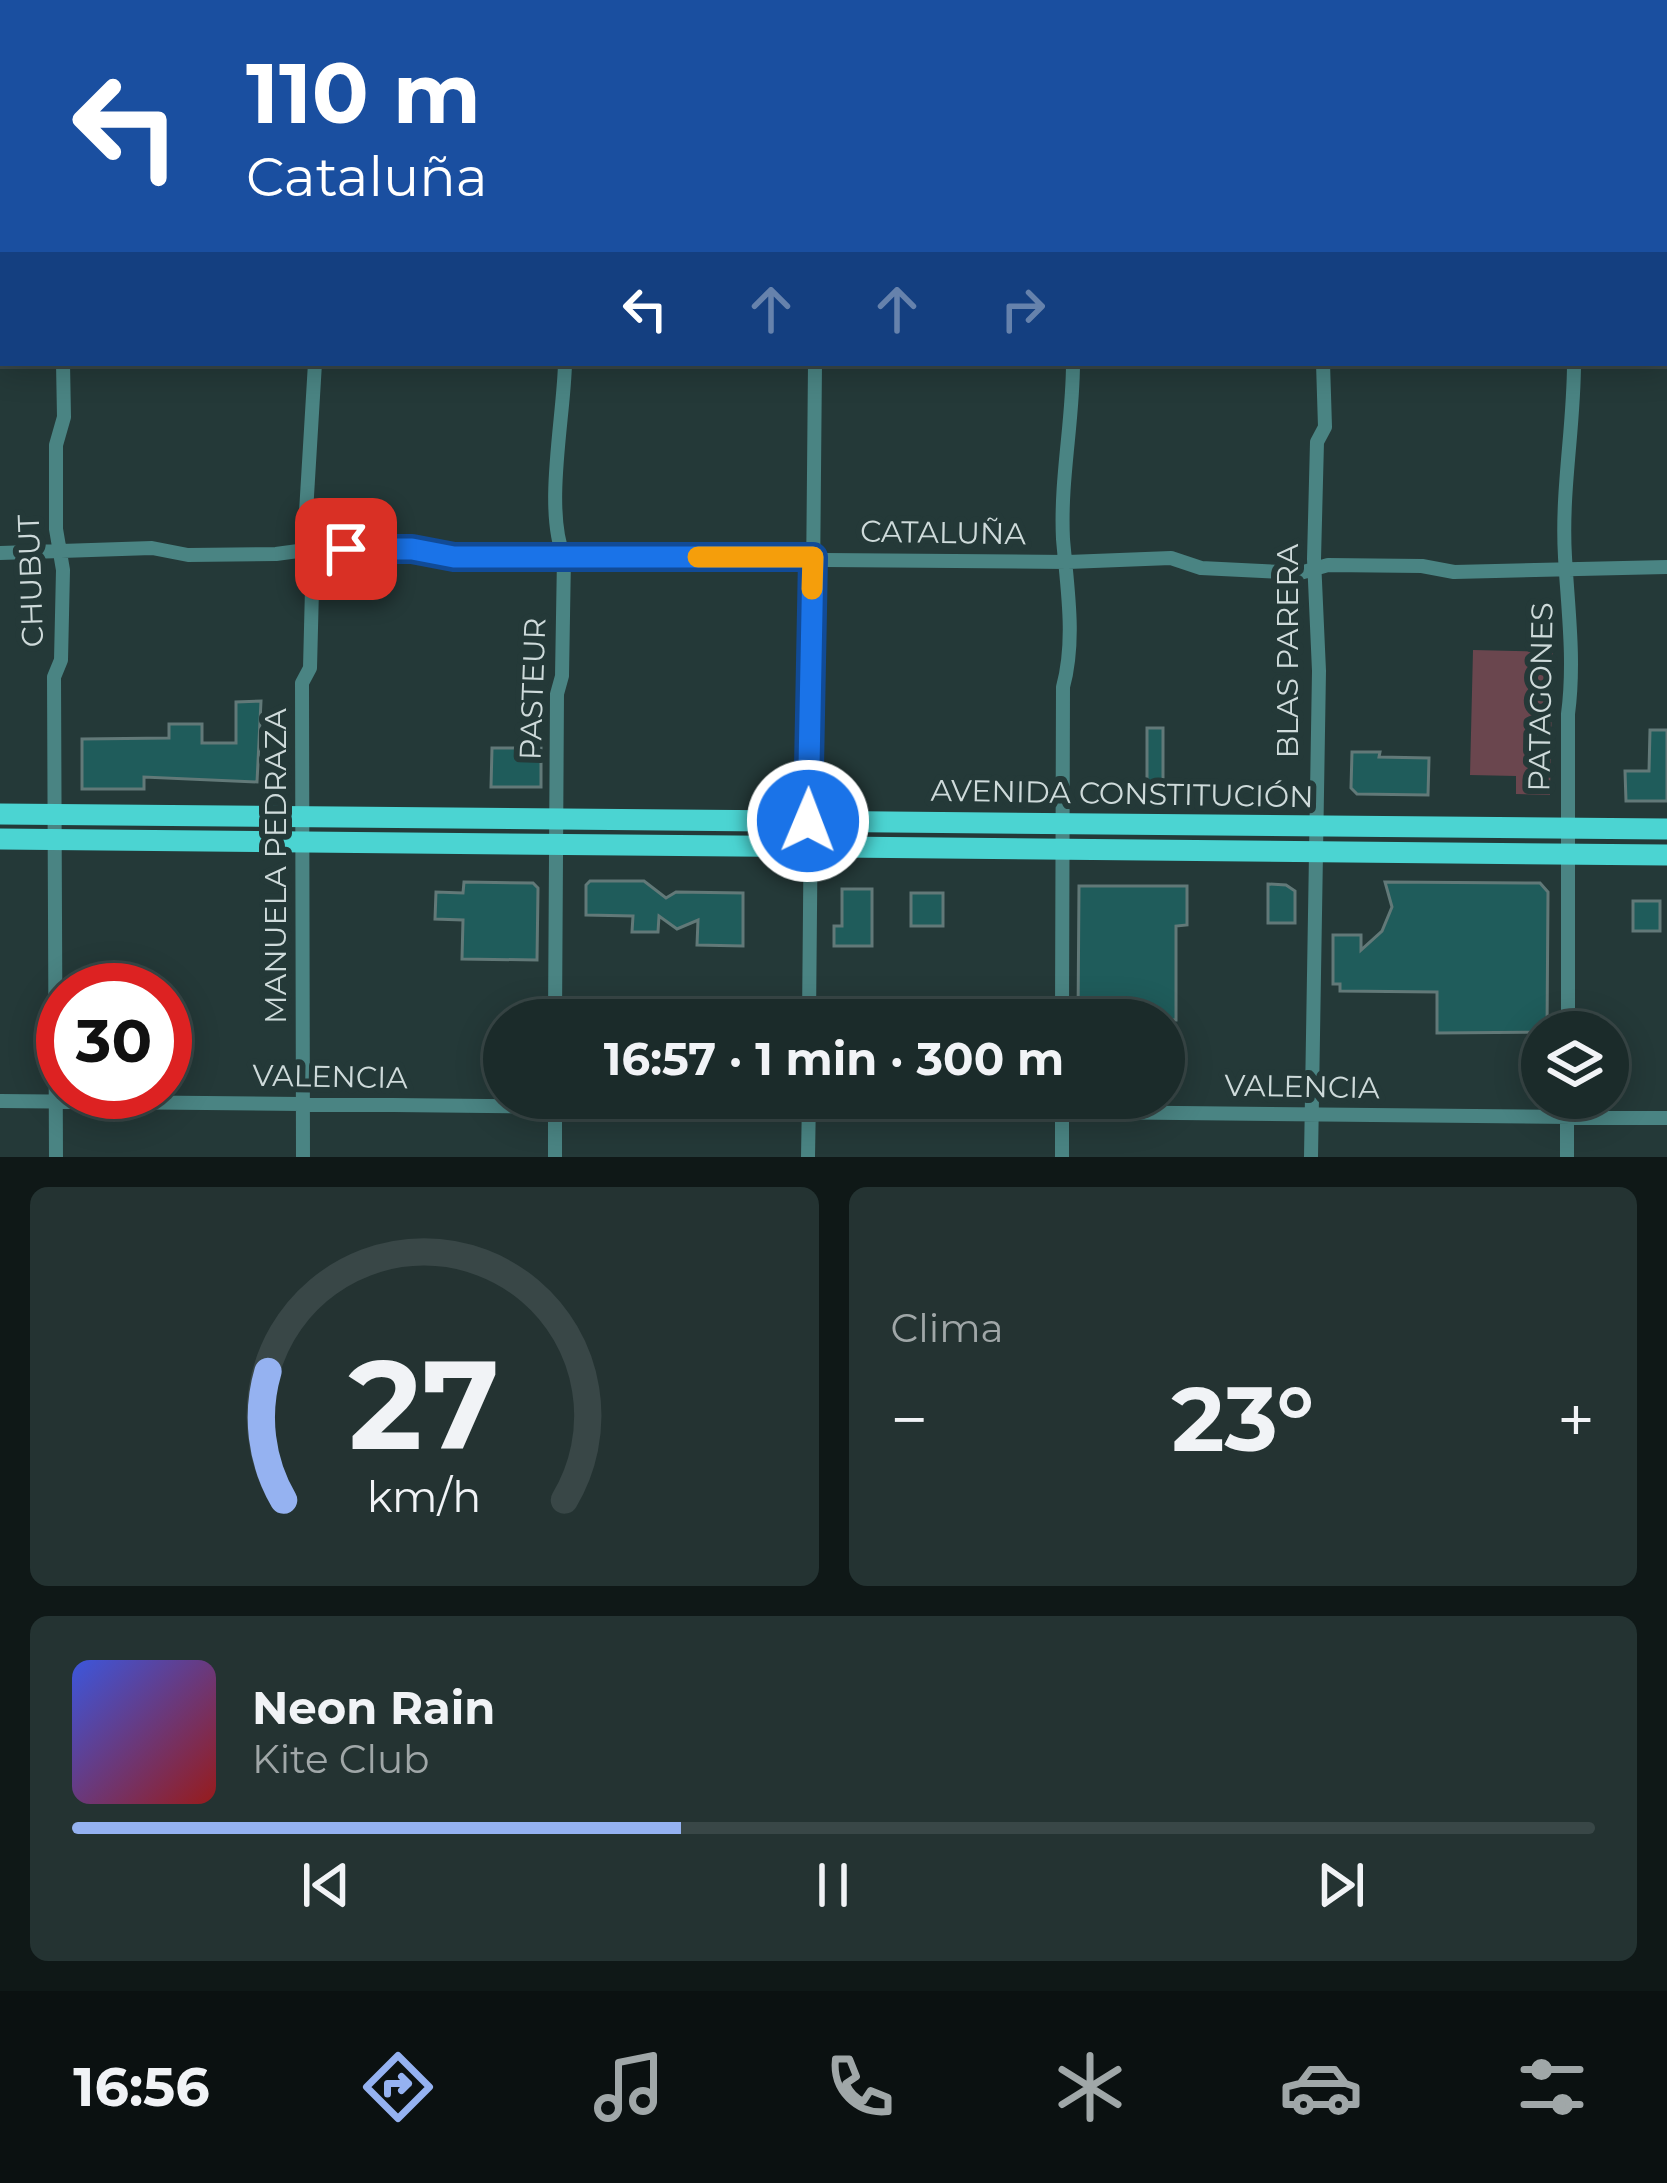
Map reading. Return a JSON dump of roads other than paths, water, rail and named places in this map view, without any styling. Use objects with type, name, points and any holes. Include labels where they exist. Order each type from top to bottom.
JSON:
[{"type":"main road","name":"AVENIDA CONSTITUCIÓN","points":[[0,814],[1667,830]]},
{"type":"main road","name":"AVENIDA CONSTITUCIÓN","points":[[0,839],[1667,855]]},
{"type":"street","name":"CHUBUT","points":[[55,963],[55,677],[62,660],[63,590],[56,445],[64,417],[63,366]]},
{"type":"street","name":"MANUELA PEDRAZA","points":[[303,1157],[302,682],[310,668],[313,549],[305,529],[315,366]]},
{"type":"street","name":"PASTEUR","points":[[555,999],[556,694],[562,676],[564,556],[556,539],[565,366]]},
{"type":"street","points":[[808,999],[814,366]]},
{"type":"street","points":[[1062,999],[1060,824],[1063,687],[1068,667],[1065,456],[1073,416],[1073,366]]},
{"type":"street","name":"BLAS PARERA","points":[[1311,1157],[1317,442],[1325,427],[1323,366]]},
{"type":"street","name":"PATAGONES","points":[[1568,1011],[1572,680],[1565,460],[1574,423],[1574,366]]},
{"type":"street","name":"CATALUÑA","points":[[0,553],[152,548],[210,555],[412,549],[454,557],[1068,562],[1171,558],[1201,568],[1300,572],[1328,565],[1422,566],[1454,572],[1667,567]]},
{"type":"street","name":"VALENCIA","points":[[0,1101],[36,1101]]},
{"type":"street","name":"VALENCIA","points":[[192,1103],[483,1103]]},
{"type":"street","name":"VALENCIA","points":[[1185,1109],[1521,1116]]},
{"type":"street","name":"VALENCIA","points":[[1629,1118],[1667,1118]]},
{"type":"street","name":"CHUBUT","points":[[56,1119],[56,1157]]},
{"type":"street","points":[[555,1119],[555,1157]]},
{"type":"street","points":[[808,1119],[808,1157]]},
{"type":"street","points":[[1062,1119],[1062,1157]]},
{"type":"street","points":[[1567,1119],[1567,1157]]}]
